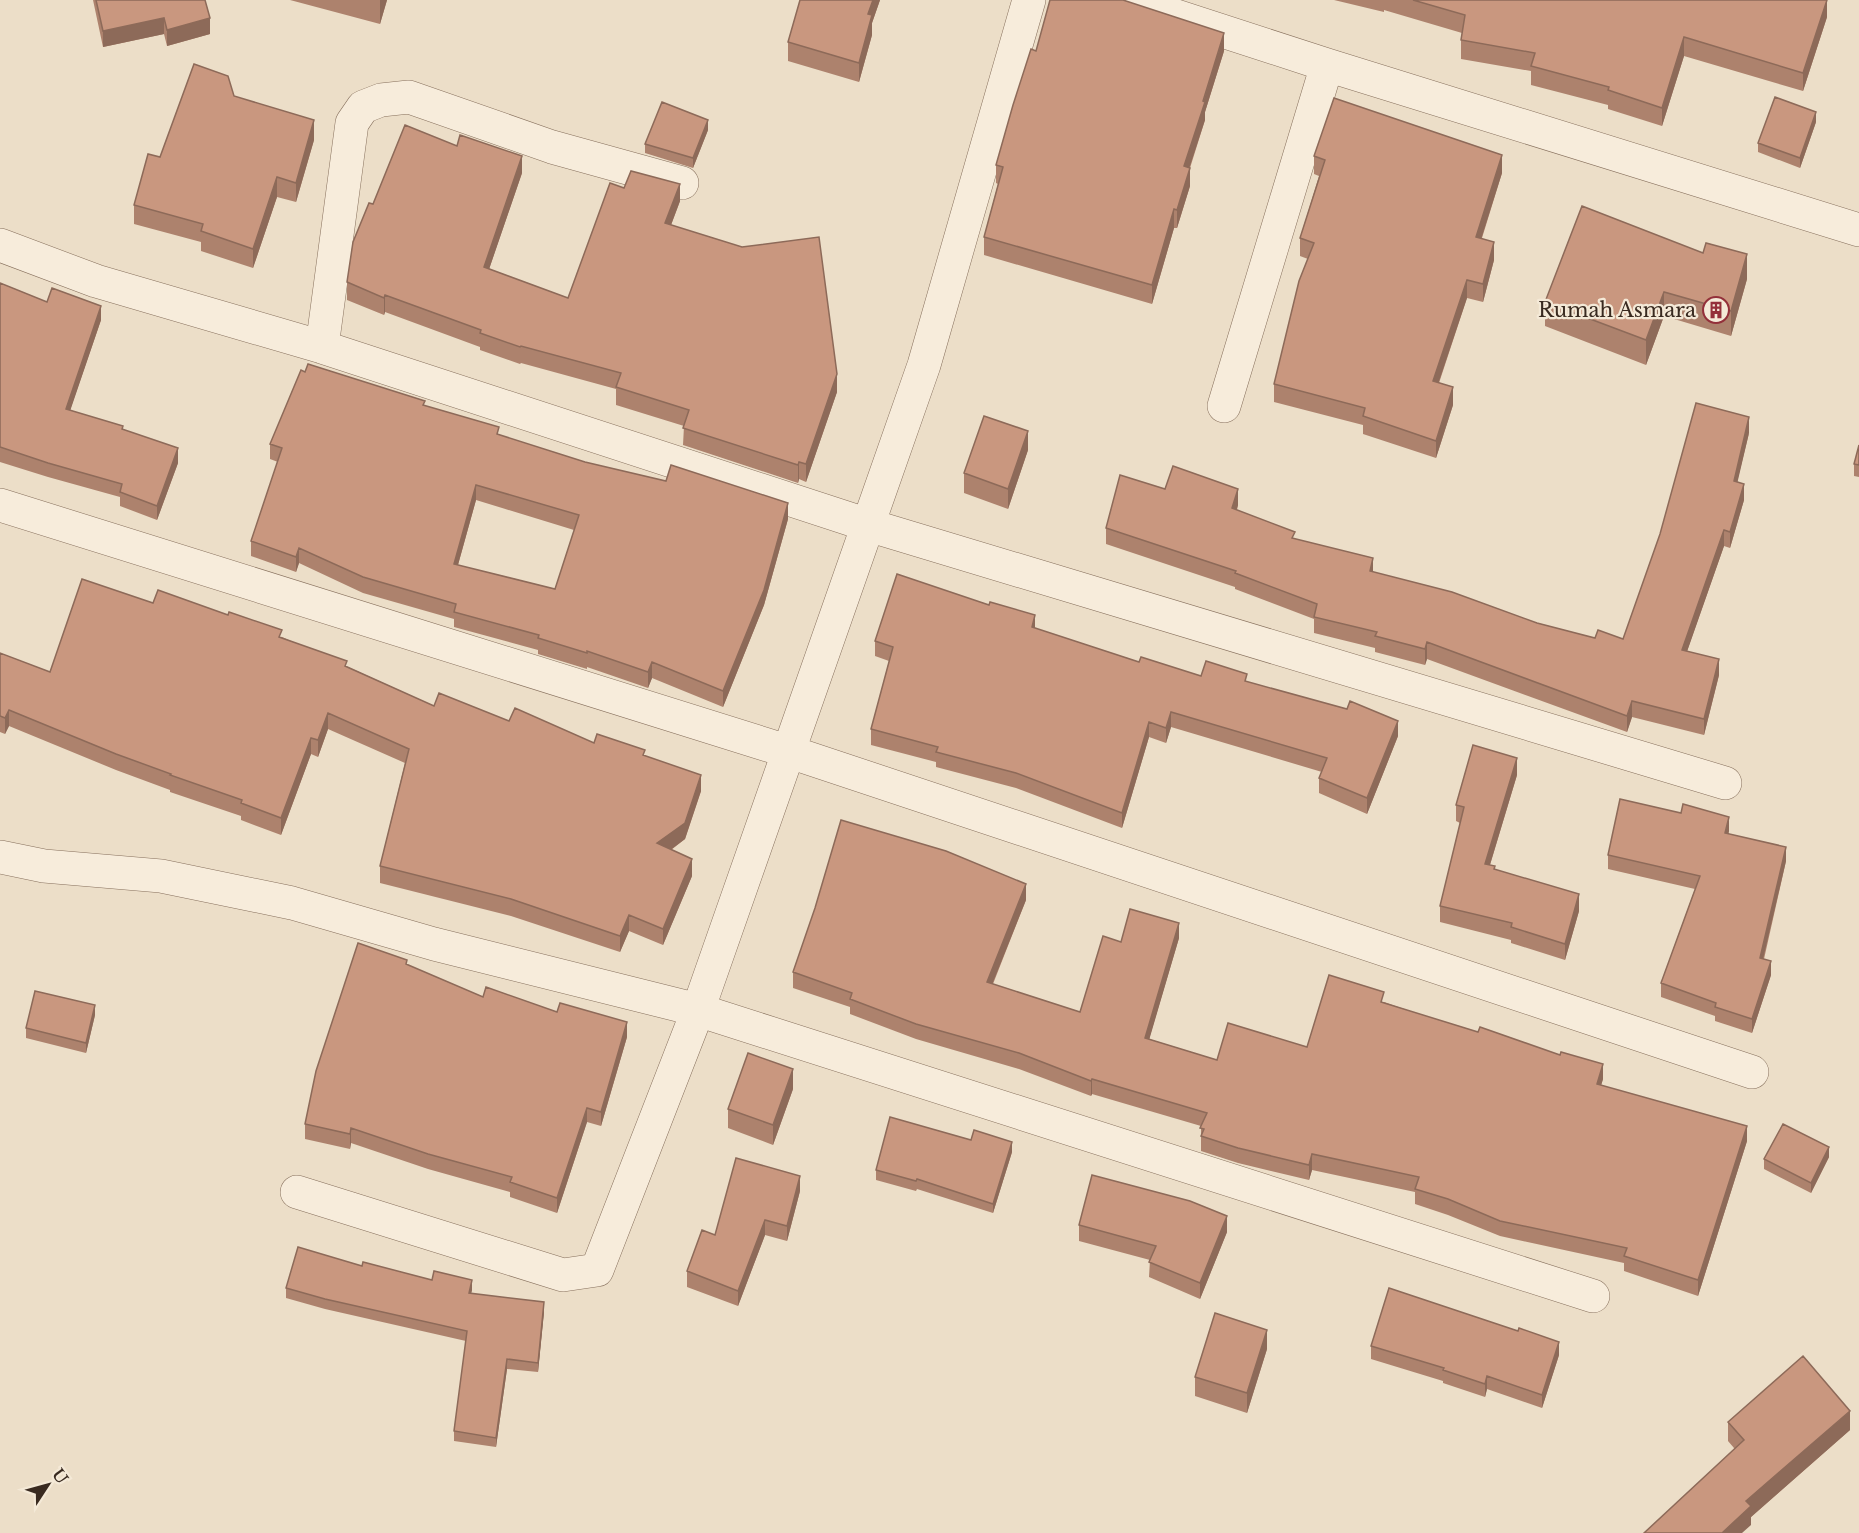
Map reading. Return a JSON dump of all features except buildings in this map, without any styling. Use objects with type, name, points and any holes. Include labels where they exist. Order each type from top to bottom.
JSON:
[{"type":"street","points":[[297,1192],[563,1275],[597,1270],[698,1010],[924,365],[1029,0]]},
{"type":"street","points":[[1127,0],[1327,65],[1859,230]]},
{"type":"street","points":[[1224,406],[1327,65]]},
{"type":"street","points":[[322,347],[352,123],[363,107],[381,100],[409,97],[552,147],[682,183]]},
{"type":"street","points":[[0,244],[96,281],[322,347],[868,525],[1725,783]]},
{"type":"street","points":[[0,506],[790,752],[1752,1071]]},
{"type":"street","points":[[0,856],[44,866],[161,876],[292,903],[434,944],[698,1010],[1593,1296]]},
{"type":"place","name":"Rumah Asmara","points":[[1716,310]]}]
